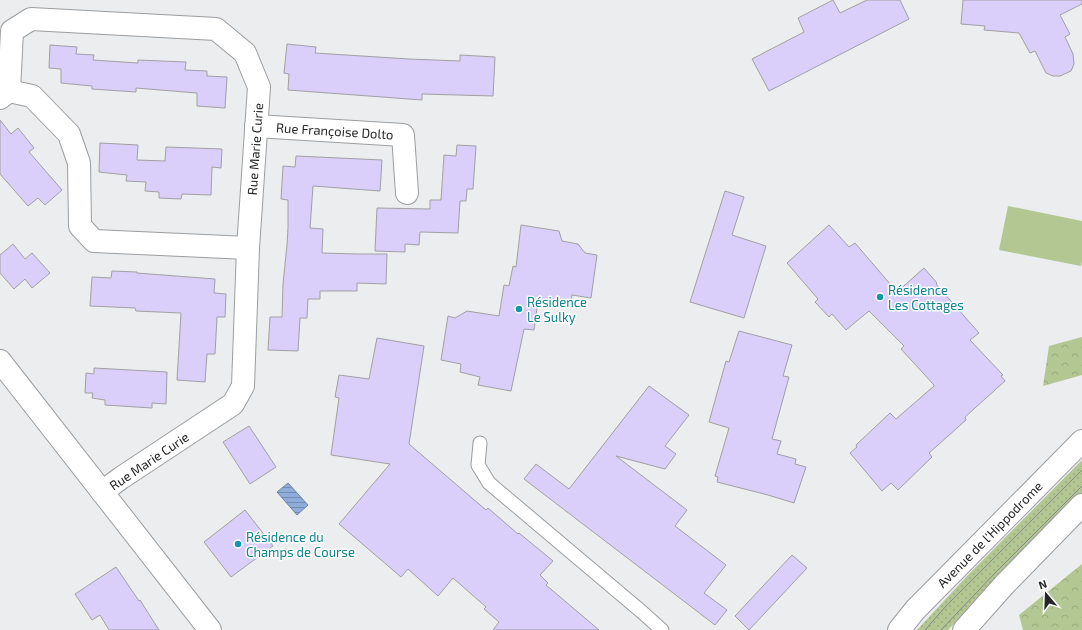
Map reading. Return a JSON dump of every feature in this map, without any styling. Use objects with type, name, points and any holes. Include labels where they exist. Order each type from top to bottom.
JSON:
[{"type":"street","name":"Rue Marie Curie","points":[[5,94],[12,31],[31,19],[216,29],[245,53],[259,87],[248,248],[243,386],[234,404],[102,492]]},
{"type":"street","points":[[5,94],[32,96],[69,134],[79,163],[80,226],[94,241],[248,248]]},
{"type":"street","name":"Rue Françoise Dolto","points":[[256,126],[403,135],[406,194]]},
{"type":"street","points":[[0,361],[210,630]]},
{"type":"street","name":"Avenue de l'Hippodrome","points":[[899,630],[920,605],[1082,441]]},
{"type":"street","points":[[964,630],[1005,584],[1082,505]]},
{"type":"lane","points":[[480,443],[478,465],[489,483],[662,630]]},
{"type":"green space","points":[[1008,206],[1082,221],[1081,266],[999,250]]},
{"type":"green space","points":[[1082,337],[1082,375],[1043,386],[1049,346]]},
{"type":"green space","points":[[1082,460],[1082,493],[948,630],[917,630],[967,576]]},
{"type":"green space","points":[[1082,564],[1082,630],[1023,630],[1019,615]]},
{"type":"water","points":[[288,483],[308,505],[297,515],[277,492]]},
{"type":"building","points":[[833,0],[840,13],[867,0],[900,0],[909,19],[769,91],[752,59],[804,32],[798,18]]},
{"type":"building","points":[[963,0],[1082,0],[1082,4],[1060,15],[1070,34],[1065,37],[1073,54],[1074,64],[1071,71],[1060,76],[1053,76],[1046,73],[1035,51],[1030,53],[1019,33],[984,30],[985,26],[961,24]]},
{"type":"building","points":[[287,44],[316,47],[315,53],[409,59],[460,61],[460,55],[495,57],[493,96],[422,94],[422,100],[288,90],[289,74],[284,73]]},
{"type":"building","points":[[50,45],[77,47],[76,54],[94,55],[93,60],[138,63],[138,60],[186,62],[185,70],[207,71],[207,76],[227,77],[225,108],[197,106],[197,93],[136,88],[136,92],[92,89],[92,86],[61,83],[61,69],[49,68]]},
{"type":"building","points":[[0,120],[11,134],[18,128],[34,148],[29,152],[62,190],[45,205],[38,198],[28,206],[0,174]]},
{"type":"building","points":[[100,143],[138,145],[137,160],[165,161],[166,147],[222,149],[221,168],[212,167],[211,195],[182,194],[181,199],[159,198],[159,192],[145,191],[146,182],[126,181],[127,175],[99,172]]},
{"type":"building","points":[[457,145],[476,146],[473,189],[467,189],[466,201],[460,201],[458,233],[420,232],[419,245],[405,244],[405,252],[375,251],[377,208],[430,209],[430,200],[441,200],[444,155],[456,156]]},
{"type":"building","points":[[296,156],[382,160],[380,191],[313,186],[310,228],[323,229],[322,253],[387,254],[386,284],[357,283],[357,291],[320,291],[320,299],[308,299],[307,318],[300,318],[298,351],[268,350],[270,317],[282,317],[283,284],[288,228],[288,200],[281,199],[283,166],[295,167]]},
{"type":"building","points":[[725,191],[744,197],[732,235],[766,246],[744,318],[690,302]]},
{"type":"building","name":"Résidence Le Sulky","points":[[521,225],[559,231],[562,241],[578,244],[585,253],[597,255],[591,298],[572,295],[570,306],[538,301],[534,330],[524,329],[511,391],[478,385],[480,377],[460,372],[461,364],[441,360],[448,316],[455,318],[467,311],[499,316],[504,285],[509,286],[513,266],[516,267]]},
{"type":"building","points":[[829,225],[849,247],[855,243],[897,292],[924,268],[979,333],[970,340],[1003,375],[1001,376],[1005,381],[965,417],[966,420],[929,453],[932,457],[898,490],[891,483],[882,491],[850,453],[857,447],[856,445],[890,413],[896,419],[934,385],[901,349],[904,346],[869,311],[846,330],[832,314],[829,317],[815,302],[818,299],[787,263]]},
{"type":"building","points":[[13,244],[25,259],[32,253],[50,273],[32,288],[25,279],[14,289],[0,273],[0,255]]},
{"type":"building","points":[[112,271],[215,279],[214,293],[226,294],[225,317],[217,317],[215,354],[207,354],[205,382],[177,380],[181,313],[136,311],[135,308],[90,306],[92,277],[111,278]]},
{"type":"building","points":[[739,331],[792,345],[783,376],[789,377],[772,439],[781,441],[777,454],[796,459],[795,464],[806,467],[794,503],[717,482],[718,477],[715,476],[729,428],[709,422],[726,361],[729,362]]},
{"type":"building","points":[[377,338],[424,346],[409,444],[486,510],[488,508],[553,561],[540,575],[548,583],[546,585],[599,630],[493,630],[499,622],[484,609],[486,607],[453,578],[438,596],[408,569],[401,577],[339,524],[390,464],[331,455],[339,398],[335,397],[339,375],[369,379]]},
{"type":"building","points":[[94,368],[167,372],[166,404],[152,403],[152,408],[105,405],[105,400],[92,398],[93,393],[85,393],[86,373],[94,374]]},
{"type":"building","points":[[649,386],[689,415],[665,446],[676,454],[665,469],[616,456],[687,510],[675,526],[726,565],[704,593],[727,610],[715,625],[524,479],[536,464],[569,489]]},
{"type":"building","points":[[249,426],[276,467],[250,484],[223,442]]},
{"type":"building","name":"Résidence du Champs de Course","points":[[245,510],[273,546],[231,577],[204,542]]},
{"type":"building","points":[[792,555],[807,568],[749,630],[735,616]]},
{"type":"building","points":[[116,567],[139,601],[140,600],[159,630],[109,630],[100,615],[92,620],[75,594]]},
{"type":"tram line","points":[[925,630],[946,606],[1082,470]]},
{"type":"tram line","points":[[941,630],[995,573],[1082,486]]},
{"type":"place","name":"Résidence Les Cottages","points":[[880,297]]},
{"type":"place","name":"Résidence Le Sulky","points":[[519,309]]},
{"type":"place","name":"Résidence du Champs de Course","points":[[238,544]]}]
